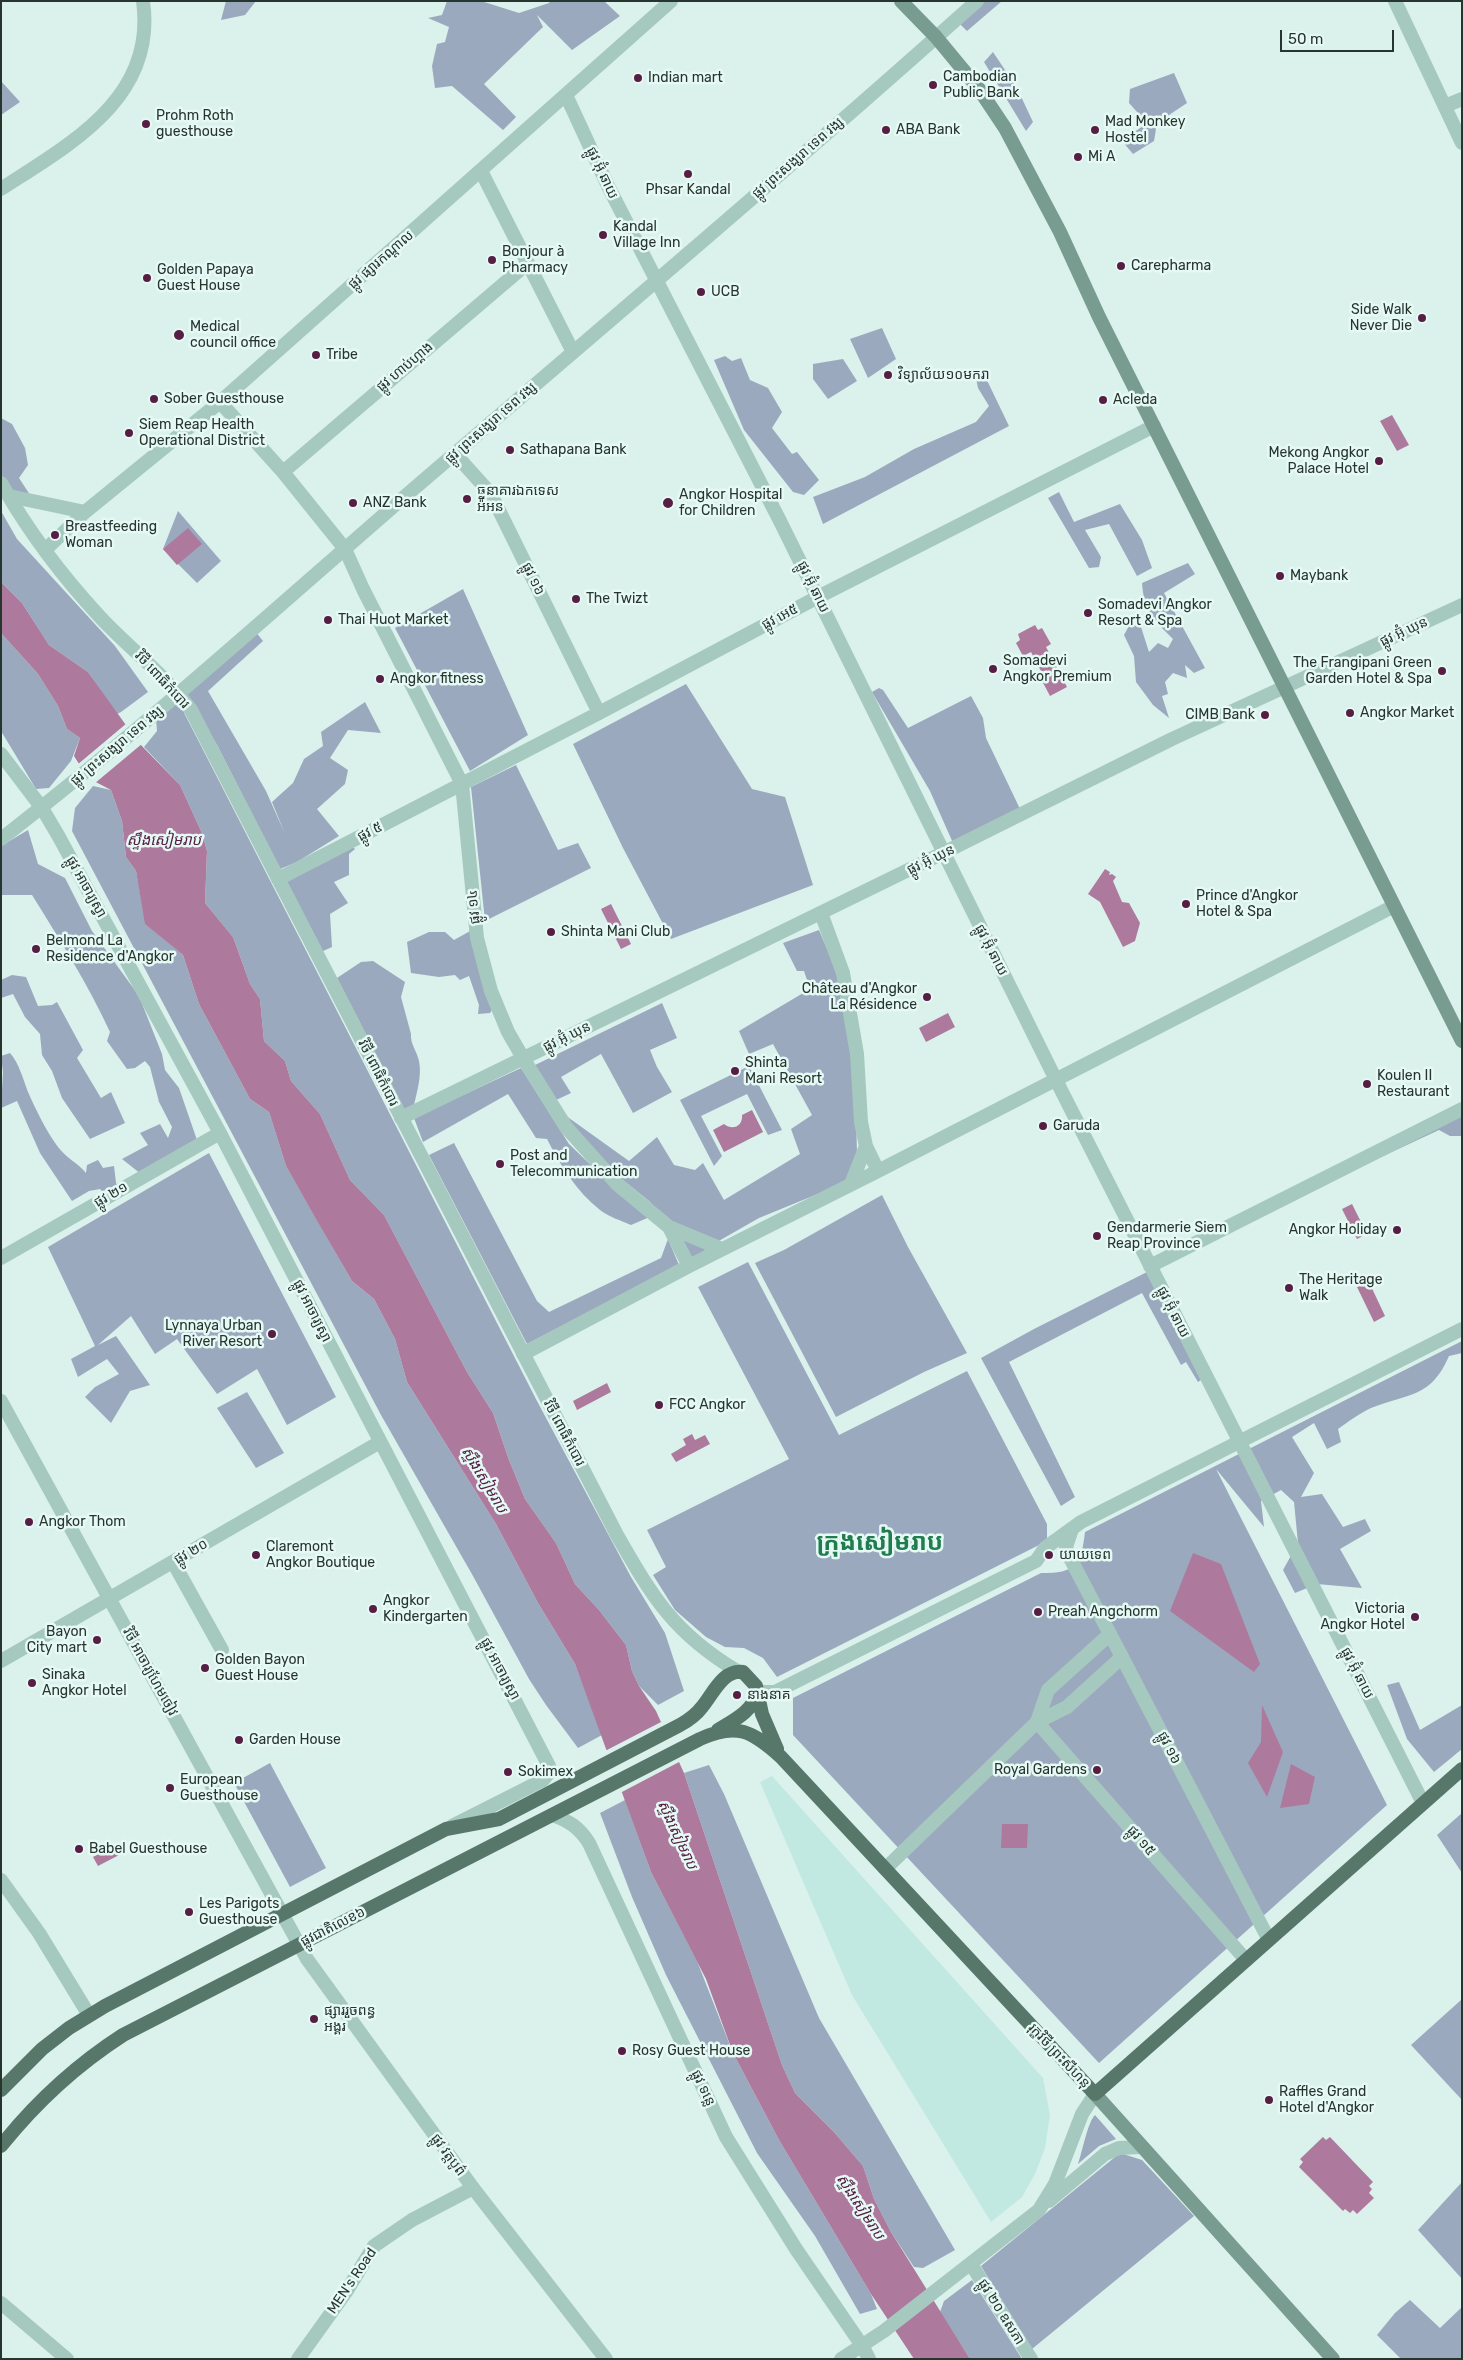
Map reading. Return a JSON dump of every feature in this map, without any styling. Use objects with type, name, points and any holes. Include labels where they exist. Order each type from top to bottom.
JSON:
[{"type":"main road","points":[[901,1],[936,38],[979,89],[1005,128],[1060,232],[1154,426],[1462,1041]]},
{"type":"main road","points":[[1,2090],[42,2049],[89,2015],[282,1912],[446,1829],[499,1819],[680,1725],[695,1715],[726,1676],[737,1671],[750,1678],[758,1692],[768,1732],[781,1757]]},
{"type":"main road","points":[[711,1734],[752,1706],[758,1692]]},
{"type":"main road","points":[[711,1734],[725,1730],[743,1731],[761,1739],[781,1757]]},
{"type":"main road","name":"ផ្លូវជាតិលេខ៦","points":[[1,2146],[41,2099],[66,2076],[105,2047],[144,2024],[711,1734]]},
{"type":"main road","name":"រុក្ខវិថី ព្រះសីហនុ","points":[[781,1757],[1095,2094],[1333,2359]]},
{"type":"main road","points":[[1095,2094],[1462,1769]]},
{"type":"street","points":[[1,189],[65,147],[103,116],[114,103],[135,70],[141,53],[145,34],[143,1]]},
{"type":"street","name":"ផ្លូវ ផ្សារកណ្តាល","points":[[45,550],[84,512],[220,402],[671,1]]},
{"type":"street","name":"ផ្លូវ ព្រះសង្ឃរា ទេព វង្ស","points":[[1,839],[75,782],[148,720],[573,352],[658,281],[977,1]]},
{"type":"street","points":[[1396,1],[1462,143]]},
{"type":"street","name":"ផ្លូវ អ៊ុំ ឆាយ","points":[[566,95],[608,186],[818,597],[1056,1080],[1423,1803]]},
{"type":"street","points":[[1445,106],[1462,99]]},
{"type":"street","points":[[481,171],[573,352]]},
{"type":"street","name":"ផ្លូវ ហាប់ហ្គាង","points":[[283,472],[528,263]]},
{"type":"street","name":"ផ្លូវ ១៤","points":[[220,402],[283,472],[345,549],[363,589],[462,784],[477,938],[491,991],[508,1032],[523,1058],[566,1127],[617,1184],[669,1227],[722,1249]]},
{"type":"street","name":"ផ្លូវ អេ៥","points":[[462,784],[599,714],[818,597],[1154,426]]},
{"type":"street","name":"ផ្លូវ ១៦","points":[[455,454],[491,494],[599,714]]},
{"type":"street","name":"វិថី ពោធិកំបោរ","points":[[1,483],[45,550],[100,617],[178,694],[193,714],[617,1535],[646,1586],[684,1633],[718,1660],[737,1671]]},
{"type":"street","points":[[9,496],[84,512]]},
{"type":"street","name":"ផ្លូវ អ៊ុំ ឃុន","points":[[401,1118],[943,854],[1172,738],[1462,605]]},
{"type":"street","name":"ផ្លូវ អាចារ្យស្វា","points":[[1,754],[42,808],[220,1133],[549,1766],[548,1774],[543,1780],[446,1829]]},
{"type":"street","name":"ផ្លូវ ៥","points":[[278,879],[462,784]]},
{"type":"street","points":[[523,1354],[722,1249],[1394,906]]},
{"type":"street","points":[[821,913],[843,973],[858,1054],[861,1122],[866,1146],[878,1171]]},
{"type":"street","points":[[1150,1266],[1462,1109]]},
{"type":"street","name":"ផ្លូវ ២១","points":[[1,1258],[220,1133]]},
{"type":"street","points":[[851,1184],[866,1146]]},
{"type":"street","name":"ផ្លូវ ១៤","points":[[669,1227],[689,1266]]},
{"type":"street","points":[[758,1692],[775,1692],[1036,1561],[1045,1548],[1081,1522],[1462,1329]]},
{"type":"street","name":"វិថី អាចារ្យហែមចៀវ","points":[[1,1401],[299,1944]]},
{"type":"street","name":"ផ្លូវ ២០","points":[[1,1661],[380,1442]]},
{"type":"street","name":"ផ្លូវ ១៦","points":[[1072,1529],[1066,1547],[1068,1556],[1268,1940]]},
{"type":"street","points":[[173,1562],[222,1650]]},
{"type":"street","points":[[1037,1722],[1048,1690],[1110,1634]]},
{"type":"street","points":[[885,1868],[1037,1722],[1067,1707],[1122,1657]]},
{"type":"street","name":"ផ្លូវ ១៥","points":[[1037,1722],[1246,1960]]},
{"type":"street","name":"ផ្លូវ ទន្លេ","points":[[552,1815],[574,1825],[582,1832],[589,1843],[726,2137],[796,2249],[866,2353]]},
{"type":"street","points":[[1,1880],[39,1933],[89,2015]]},
{"type":"street","name":"ផ្លូវ វត្តបូព៌","points":[[299,1944],[364,2039],[472,2188],[606,2359]]},
{"type":"street","points":[[1039,2210],[1055,2184],[1082,2114],[1095,2094]]},
{"type":"street","points":[[841,2359],[866,2353],[884,2331],[972,2264],[1105,2154],[1119,2148],[1142,2147]]},
{"type":"street","name":"MEN's Road","points":[[298,2359],[346,2292],[374,2246],[412,2220],[472,2188]]},
{"type":"street","name":"ផ្លូវ ២០ ឧសភា","points":[[972,2264],[1031,2359]]},
{"type":"street","points":[[1,2303],[67,2359]]},
{"type":"shaded area","points":[[226,1],[256,1],[245,15],[221,20]]},
{"type":"shaded area","points":[[447,1],[481,1],[519,13],[549,3],[550,1],[604,1],[620,16],[572,50],[537,15],[543,27],[484,84],[516,117],[503,130],[452,86],[435,88],[432,66],[437,44],[445,42],[449,27],[428,18],[442,15]]},
{"type":"shaded area","points":[[982,1],[1002,1],[967,31],[958,22]]},
{"type":"shaded area","points":[[993,52],[1017,88],[1033,122],[1026,131],[984,62]]},
{"type":"shaded area","points":[[1174,73],[1187,103],[1157,123],[1154,141],[1133,154],[1122,141],[1147,123],[1129,103],[1130,89]]},
{"type":"shaded area","points":[[1,81],[20,102],[1,115]]},
{"type":"shaded area","points":[[882,328],[896,359],[868,378],[850,339]]},
{"type":"shaded area","points":[[725,356],[732,361],[741,358],[750,380],[768,388],[782,412],[772,428],[792,454],[797,452],[819,480],[804,495],[793,492],[744,430],[714,360]]},
{"type":"shaded area","points":[[843,359],[857,381],[828,399],[813,379],[813,364]]},
{"type":"shaded area","points":[[982,370],[1009,426],[823,524],[813,497],[865,477],[914,449],[976,422],[989,406],[978,388],[976,378]]},
{"type":"shaded area","points":[[1,418],[12,424],[25,448],[28,465],[19,478],[34,501],[9,494],[1,478]]},
{"type":"shaded area","points":[[1059,492],[1074,522],[1120,504],[1142,540],[1152,568],[1137,576],[1109,524],[1085,530],[1101,557],[1099,567],[1089,568],[1048,498]]},
{"type":"shaded area","points":[[1,511],[17,539],[115,646],[148,692],[121,712],[117,714],[88,672],[49,645],[22,603],[1,582]]},
{"type":"shaded area","points":[[178,511],[221,561],[197,583],[163,549]]},
{"type":"shaded area","points":[[1188,563],[1195,574],[1164,593],[1205,668],[1194,673],[1185,665],[1187,678],[1173,673],[1165,682],[1168,694],[1162,696],[1169,718],[1153,705],[1136,682],[1134,656],[1124,635],[1130,624],[1141,627],[1149,652],[1158,643],[1168,648],[1173,639],[1151,615],[1145,601],[1142,583]]},
{"type":"shaded area","points":[[463,589],[528,735],[470,771],[395,628]]},
{"type":"shaded area","points":[[255,631],[263,641],[208,691],[266,791],[285,834],[272,802],[293,783],[304,759],[323,746],[321,732],[365,702],[381,733],[348,730],[330,758],[348,770],[345,784],[317,809],[339,836],[297,862],[280,869],[217,745],[184,692]]},
{"type":"shaded area","points":[[1,633],[38,674],[58,706],[67,729],[80,738],[71,761],[49,788],[36,789],[1,731]]},
{"type":"shaded area","points":[[686,684],[752,789],[785,797],[813,885],[671,939],[623,848],[573,744]]},
{"type":"shaded area","points":[[879,688],[883,690],[908,728],[971,696],[983,718],[986,738],[1021,811],[953,843],[930,791],[872,692]]},
{"type":"shaded area","points":[[178,701],[537,1401],[631,1577],[665,1633],[684,1691],[658,1705],[639,1686],[632,1671],[626,1645],[599,1610],[575,1584],[556,1543],[525,1499],[493,1413],[467,1372],[384,1215],[350,1180],[320,1114],[291,1081],[285,1061],[264,1041],[260,999],[250,984],[233,937],[205,903],[207,851],[202,833],[180,785],[144,747],[157,731],[156,719]]},
{"type":"shaded area","points":[[516,765],[558,850],[578,843],[591,868],[485,921],[471,787]]},
{"type":"shaded area","points":[[93,786],[111,790],[122,821],[126,857],[136,871],[146,924],[183,955],[199,1004],[250,1099],[269,1112],[286,1166],[352,1281],[374,1299],[395,1339],[407,1382],[496,1524],[538,1603],[575,1664],[602,1735],[578,1748],[529,1679],[473,1576],[381,1415],[72,831],[75,808]]},
{"type":"shaded area","points":[[28,830],[38,864],[65,878],[92,931],[139,996],[162,1054],[165,1070],[179,1088],[197,1140],[141,1174],[122,1159],[148,1145],[140,1133],[160,1124],[168,1138],[172,1127],[159,1102],[150,1067],[145,1061],[135,1068],[127,1069],[107,1041],[110,1032],[101,1014],[73,962],[32,895],[1,895],[1,846]]},
{"type":"shaded area","points":[[352,846],[355,849],[349,854],[349,875],[334,882],[348,903],[330,914],[332,947],[321,952],[286,880]]},
{"type":"shaded area","points":[[472,930],[494,1007],[490,1013],[478,1014],[479,1005],[469,976],[460,980],[455,975],[439,977],[411,973],[407,942],[429,932],[445,932],[454,940]]},
{"type":"shaded area","points":[[819,930],[838,975],[855,1071],[857,1154],[847,1182],[759,1218],[692,1259],[677,1233],[649,1201],[608,1168],[562,1113],[629,1161],[657,1137],[674,1165],[695,1170],[703,1163],[724,1200],[800,1154],[791,1129],[812,1115],[773,1044],[749,1054],[739,1031],[810,989],[804,971],[797,971],[783,943]]},
{"type":"shaded area","points":[[373,961],[405,982],[401,997],[419,1061],[420,1072],[414,1105],[404,1109],[337,978],[361,962]]},
{"type":"shaded area","points":[[12,975],[26,977],[38,1006],[52,1005],[57,1002],[83,1050],[77,1058],[101,1098],[111,1092],[125,1123],[90,1139],[62,1098],[52,1071],[42,1055],[40,1034],[25,1017],[13,994],[1,998],[1,980]]},
{"type":"shaded area","points":[[662,1003],[677,1038],[650,1050],[657,1067],[672,1092],[633,1113],[601,1054],[561,1077],[571,1093],[554,1101],[533,1066]]},
{"type":"shaded area","points":[[10,1053],[18,1066],[38,1113],[58,1147],[86,1173],[87,1165],[98,1160],[103,1168],[114,1166],[117,1191],[107,1196],[100,1189],[89,1191],[72,1201],[40,1153],[17,1101],[1,1108],[3,1072],[1,1056]]},
{"type":"shaded area","points":[[749,1066],[782,1130],[768,1135],[747,1094],[701,1116],[722,1156],[714,1166],[680,1100]]},
{"type":"shaded area","points":[[521,1068],[569,1144],[627,1200],[652,1216],[631,1225],[611,1217],[600,1210],[570,1178],[547,1139],[536,1138],[508,1094],[423,1142],[414,1118]]},
{"type":"shaded area","points":[[1462,1116],[1462,1136],[1450,1136],[1439,1130],[1364,1165]]},
{"type":"shaded area","points":[[454,1143],[537,1301],[549,1312],[661,1258],[668,1239],[679,1265],[527,1344],[429,1155]]},
{"type":"shaded area","points":[[209,1153],[336,1397],[287,1425],[257,1369],[217,1394],[177,1339],[155,1354],[131,1316],[98,1345],[116,1336],[150,1385],[130,1391],[111,1423],[85,1397],[95,1387],[119,1374],[107,1359],[78,1377],[71,1359],[95,1346],[48,1247]]},
{"type":"shaded area","points":[[882,1195],[908,1247],[967,1353],[924,1372],[836,1417],[755,1263],[784,1250]]},
{"type":"shaded area","points":[[748,1262],[839,1435],[967,1371],[1047,1524],[1047,1541],[777,1677],[763,1658],[744,1648],[725,1647],[706,1637],[675,1610],[653,1575],[666,1567],[647,1530],[789,1459],[698,1287]]},
{"type":"shaded area","points":[[1147,1272],[1204,1378],[1198,1382],[1186,1362],[1181,1365],[1142,1293],[1009,1362],[1075,1497],[1061,1506],[981,1358]]},
{"type":"shaded area","name":"Royal Gardens","points":[[1462,1341],[1462,1353],[1449,1356],[1435,1380],[1418,1392],[1371,1408],[1358,1415],[1338,1429],[1341,1442],[1327,1449],[1314,1423],[1292,1437],[1314,1473],[1301,1497],[1322,1494],[1343,1527],[1365,1519],[1371,1531],[1340,1549],[1362,1588],[1317,1584],[1295,1593],[1283,1570],[1298,1543],[1294,1502],[1281,1490],[1261,1501],[1264,1527],[1216,1469],[1387,1805],[1099,2063],[793,1735],[793,1698],[1041,1573],[1053,1573],[1069,1569],[1079,1560],[1085,1532]]},
{"type":"shaded area","points":[[247,1392],[284,1453],[256,1468],[217,1408]]},
{"type":"shaded area","points":[[1399,1682],[1420,1730],[1462,1705],[1462,1749],[1434,1772],[1407,1739],[1387,1685]]},
{"type":"shaded area","points":[[270,1763],[326,1868],[290,1887],[234,1783]]},
{"type":"shaded area","points":[[709,1765],[724,1794],[819,2018],[955,2250],[923,2268],[914,2267],[891,2232],[874,2199],[863,2166],[834,2132],[795,2093],[782,2065],[684,1773]]},
{"type":"shaded area","points":[[772,1776],[1043,2078],[1050,2115],[1045,2148],[1035,2174],[1022,2197],[991,2222],[852,1995],[760,1782]]},
{"type":"shaded area","points":[[625,1800],[651,1872],[697,1961],[733,2053],[779,2140],[871,2294],[877,2309],[860,2314],[815,2236],[757,2153],[666,1975],[632,1897],[600,1813]]},
{"type":"shaded area","points":[[1462,1813],[1462,1873],[1437,1835]]},
{"type":"shaded area","points":[[1462,2001],[1462,2100],[1411,2045]]},
{"type":"shaded area","points":[[1095,2115],[1116,2139],[1099,2146],[1078,2164],[1092,2118]]},
{"type":"shaded area","points":[[1120,2153],[1142,2160],[1194,2216],[1032,2349],[981,2266]]},
{"type":"shaded area","points":[[1462,2182],[1462,2279],[1418,2230]]},
{"type":"shaded area","points":[[972,2280],[1022,2359],[970,2359],[940,2312],[944,2301]]},
{"type":"shaded area","points":[[1410,2300],[1440,2328],[1462,2307],[1462,2359],[1401,2359],[1377,2335],[1395,2313]]},
{"type":"water","points":[[1392,415],[1409,445],[1397,451],[1380,421]]},
{"type":"water","points":[[188,528],[202,544],[177,565],[163,549]]},
{"type":"water","name":"ស្ទឹងសៀមរាប","points":[[1,582],[22,603],[49,645],[88,672],[138,742],[180,785],[202,833],[207,851],[205,903],[233,937],[250,984],[260,999],[264,1041],[285,1061],[291,1081],[320,1114],[350,1180],[384,1215],[467,1372],[493,1413],[525,1499],[556,1543],[575,1584],[599,1610],[626,1645],[632,1671],[639,1686],[656,1711],[684,1773],[782,2065],[795,2093],[834,2132],[863,2166],[874,2199],[891,2232],[970,2359],[914,2359],[871,2294],[779,2140],[733,2053],[706,1979],[651,1872],[575,1664],[538,1603],[496,1524],[407,1382],[395,1339],[374,1299],[352,1281],[286,1166],[269,1112],[250,1099],[199,1004],[183,955],[145,924],[136,871],[126,857],[122,821],[111,790],[88,778],[74,756],[80,738],[67,729],[58,706],[38,674],[1,633]]},
{"type":"water","points":[[1035,625],[1038,630],[1042,628],[1051,644],[1046,647],[1067,687],[1050,696],[1040,677],[1043,675],[1031,652],[1023,656],[1016,643],[1020,640],[1018,634]]},
{"type":"water","points":[[1105,869],[1110,872],[1109,875],[1112,874],[1116,877],[1113,881],[1122,902],[1129,903],[1140,923],[1135,941],[1123,947],[1100,902],[1088,894]]},
{"type":"water","points":[[611,904],[631,944],[621,949],[601,909]]},
{"type":"water","points":[[948,1013],[955,1027],[926,1042],[919,1028]]},
{"type":"water","points":[[752,1110],[763,1132],[724,1152],[713,1130],[724,1124],[731,1127],[739,1125],[742,1115]]},
{"type":"water","points":[[1352,1204],[1367,1234],[1357,1239],[1342,1209]]},
{"type":"water","points":[[1369,1282],[1385,1316],[1374,1322],[1357,1287]]},
{"type":"water","points":[[607,1383],[611,1392],[577,1410],[573,1401]]},
{"type":"water","points":[[692,1434],[695,1440],[705,1435],[710,1444],[676,1462],[671,1454],[686,1445],[683,1439]]},
{"type":"water","points":[[1193,1553],[1221,1564],[1260,1664],[1254,1672],[1170,1611]]},
{"type":"water","points":[[1262,1705],[1283,1752],[1267,1797],[1248,1763],[1261,1742]]},
{"type":"water","points":[[1291,1764],[1315,1777],[1309,1804],[1280,1808]]},
{"type":"water","points":[[1002,1824],[1028,1824],[1027,1848],[1001,1848]]},
{"type":"water","points":[[116,1844],[121,1854],[98,1866],[93,1857]]},
{"type":"water","points":[[1323,2137],[1326,2140],[1330,2137],[1373,2182],[1369,2186],[1372,2189],[1369,2193],[1374,2198],[1357,2214],[1353,2210],[1350,2213],[1345,2209],[1343,2211],[1299,2167],[1303,2162],[1300,2159]]},
{"type":"pier","points":[[127,723],[143,743],[94,784],[86,780],[77,765]]},
{"type":"pier","points":[[663,1721],[681,1761],[620,1793],[605,1751]]},
{"type":"place","name":"Indian mart","points":[[638,78]]},
{"type":"place","name":"Cambodian Public Bank","points":[[933,85]]},
{"type":"place","name":"Prohm Roth guesthouse","points":[[146,124]]},
{"type":"place","name":"ABA Bank","points":[[886,130]]},
{"type":"place","name":"Mad Monkey Hostel","points":[[1095,130]]},
{"type":"place","name":"Mi A","points":[[1078,157]]},
{"type":"place","name":"Phsar Kandal","points":[[688,174]]},
{"type":"place","name":"Kandal Village Inn","points":[[603,235]]},
{"type":"place","name":"Bonjour à Pharmacy","points":[[492,260]]},
{"type":"place","name":"Carepharma","points":[[1121,266]]},
{"type":"place","name":"Golden Papaya Guest House","points":[[147,278]]},
{"type":"place","name":"UCB","points":[[701,292]]},
{"type":"place","name":"Side Walk Never Die","points":[[1422,318]]},
{"type":"place","name":"Medical council office","points":[[179,335]]},
{"type":"place","name":"Tribe","points":[[316,355]]},
{"type":"place","name":"វិទ្យាល័យ១០មករា","points":[[888,375]]},
{"type":"place","name":"Sober Guesthouse","points":[[154,399]]},
{"type":"place","name":"Acleda","points":[[1103,400]]},
{"type":"place","name":"Siem Reap Health Operational District","points":[[129,433]]},
{"type":"place","name":"Sathapana Bank","points":[[510,450]]},
{"type":"place","name":"Mekong Angkor Palace Hotel","points":[[1379,461]]},
{"type":"place","name":"ធនាគារឯកទេស អ៉ីអន","points":[[467,499]]},
{"type":"place","name":"ANZ Bank","points":[[353,503]]},
{"type":"place","name":"Angkor Hospital for Children","points":[[668,503]]},
{"type":"place","name":"Breastfeeding Woman","points":[[55,535]]},
{"type":"place","name":"Maybank","points":[[1280,576]]},
{"type":"place","name":"The Twizt","points":[[576,599]]},
{"type":"place","name":"Somadevi Angkor Resort & Spa","points":[[1088,613]]},
{"type":"place","name":"Thai Huot Market","points":[[328,620]]},
{"type":"place","name":"Somadevi Angkor Premium","points":[[993,669]]},
{"type":"place","name":"The Frangipani Green Garden Hotel & Spa","points":[[1442,671]]},
{"type":"place","name":"Angkor fitness","points":[[380,679]]},
{"type":"place","name":"Angkor Market","points":[[1350,713]]},
{"type":"place","name":"CIMB Bank","points":[[1265,715]]},
{"type":"place","name":"Prince d'Angkor Hotel & Spa","points":[[1186,904]]},
{"type":"place","name":"Shinta Mani Club","points":[[551,932]]},
{"type":"place","name":"Belmond La Residence d'Angkor","points":[[36,949]]},
{"type":"place","name":"Château d'Angkor La Résidence","points":[[927,997]]},
{"type":"place","name":"Shinta Mani Resort","points":[[735,1071]]},
{"type":"place","name":"Koulen II Restaurant","points":[[1367,1084]]},
{"type":"place","name":"Garuda","points":[[1043,1126]]},
{"type":"place","name":"Post and Telecommunication","points":[[500,1164]]},
{"type":"place","name":"Angkor Holiday","points":[[1397,1230]]},
{"type":"place","name":"Gendarmerie Siem Reap Province","points":[[1097,1236]]},
{"type":"place","name":"The Heritage Walk","points":[[1289,1288]]},
{"type":"place","name":"Lynnaya Urban River Resort","points":[[272,1334]]},
{"type":"place","name":"FCC Angkor","points":[[659,1405]]},
{"type":"place","name":"Angkor Thom","points":[[29,1522]]},
{"type":"place","name":"Claremont Angkor Boutique","points":[[256,1555]]},
{"type":"place","name":"យាយទេព","points":[[1049,1555]]},
{"type":"place","name":"Angkor Kindergarten","points":[[373,1609]]},
{"type":"place","name":"Preah Angchorm","points":[[1038,1612]]},
{"type":"place","name":"Victoria Angkor Hotel","points":[[1415,1617]]},
{"type":"place","name":"Bayon City mart","points":[[97,1640]]},
{"type":"place","name":"Golden Bayon Guest House","points":[[205,1668]]},
{"type":"place","name":"Sinaka Angkor Hotel","points":[[32,1683]]},
{"type":"place","name":"នាងនាគ","points":[[737,1695]]},
{"type":"place","name":"Garden House","points":[[239,1740]]},
{"type":"place","name":"Royal Gardens","points":[[1097,1770]]},
{"type":"place","name":"Sokimex","points":[[508,1772]]},
{"type":"place","name":"European Guesthouse","points":[[170,1788]]},
{"type":"place","name":"Babel Guesthouse","points":[[79,1849]]},
{"type":"place","name":"Les Parigots Guesthouse","points":[[189,1912]]},
{"type":"place","name":"ផ្សាររួចពន្ធ អង្គរ","points":[[314,2019]]},
{"type":"place","name":"Rosy Guest House","points":[[622,2051]]},
{"type":"place","name":"Raffles Grand Hotel d'Angkor","points":[[1269,2100]]},
{"type":"district","name":"ក្រុងសៀមរាប","points":[[880,1543]]}]
